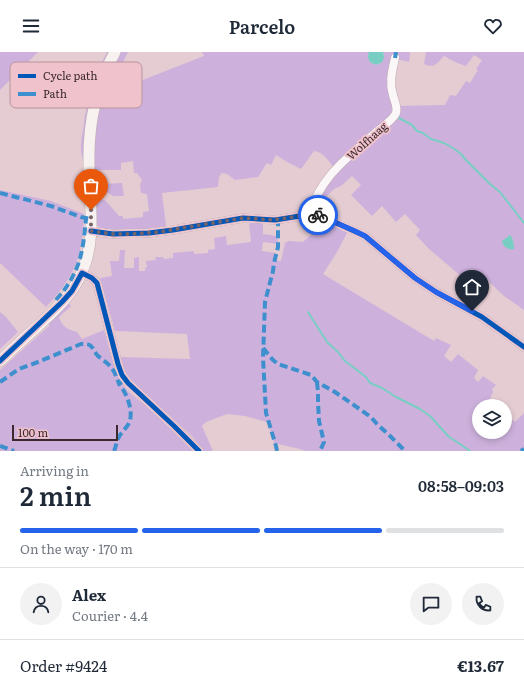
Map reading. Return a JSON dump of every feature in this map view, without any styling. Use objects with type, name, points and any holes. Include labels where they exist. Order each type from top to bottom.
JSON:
[{"type":"main road","points":[[111,62],[115,52]]},
{"type":"main road","points":[[0,361],[62,302],[72,291],[82,273],[88,256],[91,231],[89,163],[90,130],[95,108]]},
{"type":"street","name":"Wolfhaag","points":[[310,215],[319,192],[329,176],[395,115],[397,108],[390,82],[395,58]]},
{"type":"street","points":[[91,231],[113,234],[130,234],[158,232],[243,218],[275,220],[317,215],[365,236],[415,278],[436,292],[482,317],[524,347]]},
{"type":"street","points":[[82,273],[92,278],[97,283],[118,364],[125,380],[136,392],[180,431],[198,451]]},
{"type":"shaded area","points":[[0,52],[38,52],[28,62],[10,62],[10,80],[0,90]]},
{"type":"shaded area","points":[[107,52],[109,52],[107,62],[102,62]]},
{"type":"shaded area","points":[[121,52],[128,52],[123,62],[116,62]]},
{"type":"shaded area","points":[[202,52],[369,52],[370,62],[380,64],[384,55],[383,52],[410,52],[409,62],[392,58],[393,110],[391,116],[334,168],[323,155],[314,151],[301,169],[276,155],[271,165],[267,163],[258,177],[235,180],[227,174],[222,173],[219,177],[218,187],[162,193],[166,226],[143,229],[114,230],[101,228],[96,224],[95,180],[103,179],[103,184],[122,183],[124,196],[113,196],[105,191],[101,191],[98,199],[105,200],[119,216],[123,216],[123,219],[143,217],[143,212],[149,211],[147,194],[141,193],[140,185],[142,180],[137,173],[134,173],[133,161],[121,163],[121,170],[94,170],[94,130],[98,108],[142,108],[142,80],[204,56]]},
{"type":"shaded area","points":[[369,52],[383,52],[384,58],[380,64],[372,64],[368,57]]},
{"type":"shaded area","points":[[426,52],[524,52],[524,310],[504,296],[486,279],[472,269],[462,277],[429,249],[416,235],[420,230],[405,214],[396,222],[382,206],[372,216],[351,195],[361,185],[352,176],[341,186],[334,189],[322,201],[318,208],[314,207],[334,175],[398,106],[445,105],[450,95],[456,96],[466,81],[470,83],[482,60],[474,55],[466,66],[444,56],[436,64],[431,66],[424,64]]},
{"type":"shaded area","points":[[87,108],[96,108],[84,161],[81,154],[81,146]]},
{"type":"shaded area","points":[[0,190],[51,201],[84,214],[82,241],[73,271],[58,293],[46,307],[0,263]]},
{"type":"shaded area","points":[[249,222],[263,223],[263,234],[277,236],[278,244],[263,242],[262,251],[276,253],[274,260],[281,261],[285,243],[289,241],[303,242],[313,233],[315,225],[325,226],[326,222],[348,231],[323,274],[434,341],[436,338],[451,345],[444,356],[451,362],[458,354],[478,370],[474,378],[478,382],[483,376],[496,385],[492,389],[493,392],[490,399],[472,399],[472,439],[512,439],[512,420],[515,422],[524,413],[524,451],[305,451],[274,443],[267,422],[245,416],[227,414],[206,422],[202,426],[213,451],[204,451],[192,436],[134,384],[126,375],[120,357],[190,359],[187,334],[115,331],[100,278],[112,276],[110,261],[119,261],[120,250],[125,250],[124,268],[134,268],[134,258],[139,257],[139,271],[145,271],[145,268],[147,267],[146,261],[156,260],[155,257],[163,257],[164,259],[173,258],[173,253],[194,251],[194,254],[208,253],[208,250],[215,249],[214,238],[226,236],[227,245],[251,242]]},
{"type":"shaded area","points":[[510,235],[514,243],[514,249],[508,249],[502,243],[502,241]]},
{"type":"shaded area","points":[[69,303],[71,306],[59,318],[64,326],[77,332],[82,339],[104,330],[114,364],[124,386],[170,427],[193,451],[0,451],[0,370],[49,326],[49,323]]},
{"type":"shaded area","points":[[0,312],[18,332],[0,349]]},
{"type":"waterway","points":[[399,118],[412,125],[417,131],[423,133],[431,139],[444,143],[461,154],[490,184],[500,192],[524,223]]},
{"type":"waterway","points":[[308,312],[327,342],[345,361],[366,377],[370,383],[420,409],[430,416],[449,437],[470,451]]},
{"type":"marked path","points":[[395,58],[396,52]]},
{"type":"marked path","points":[[0,193],[51,206],[91,219]]},
{"type":"marked path","points":[[56,300],[70,281],[79,262],[82,252],[86,218]]},
{"type":"marked path","points":[[277,451],[266,413],[263,358],[265,302],[278,247],[278,220]]},
{"type":"marked path","points":[[0,382],[19,369],[81,344],[88,344],[92,347],[98,356],[109,365],[119,384],[125,380]]},
{"type":"marked path","points":[[263,348],[278,364],[311,375],[317,382],[335,392],[371,417],[405,451]]},
{"type":"marked path","points":[[317,382],[319,421],[324,442],[320,451]]},
{"type":"marked path","points":[[114,451],[119,437],[129,423],[131,414],[125,392],[119,384]]},
{"type":"marked path","points":[[0,446],[14,451]]},
{"type":"cycle path","points":[[91,231],[113,234],[149,233],[243,218],[275,220],[314,215],[330,220],[365,236],[415,278],[436,292],[482,317],[524,347]]},
{"type":"cycle path","points":[[0,361],[62,302],[72,291],[82,273],[92,278],[97,283],[122,375],[128,383],[199,451]]},
{"type":"way so far","points":[[91,210],[91,231],[113,234],[158,232],[243,218],[273,220],[306,215],[318,215]]},
{"type":"route","points":[[318,215],[365,236],[415,278],[436,292],[472,311]]}]
